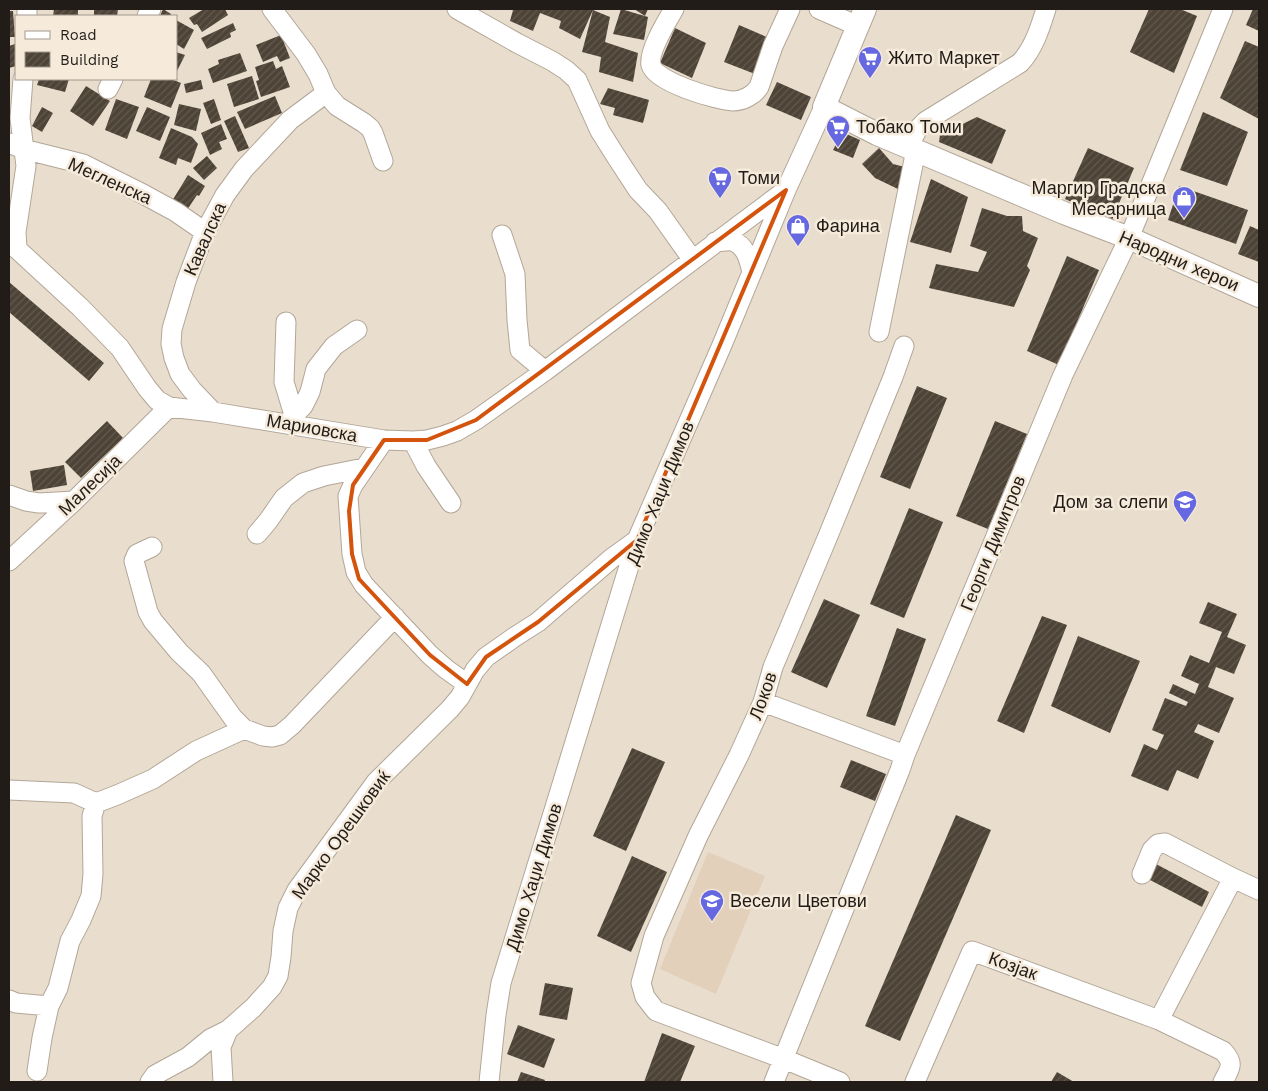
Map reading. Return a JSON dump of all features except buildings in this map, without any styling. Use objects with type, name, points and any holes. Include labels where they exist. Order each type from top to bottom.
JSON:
[{"type":"street","points":[[272,9],[306,54],[318,74],[326,93],[337,106],[370,128],[383,161]]},
{"type":"street","points":[[457,9],[552,61],[577,80],[600,131],[617,158],[638,190],[658,211],[692,259]]},
{"type":"street","points":[[674,9],[660,34],[651,58],[651,66],[660,77],[672,82],[712,98],[735,101],[751,95],[759,87],[773,46],[790,9]]},
{"type":"street","points":[[819,9],[861,17]]},
{"type":"street","points":[[879,332],[917,130],[926,121],[1020,63],[1027,56],[1046,9]]},
{"type":"street","name":"Георги Димитров","points":[[774,1082],[905,755],[1062,375],[1129,238],[1224,9]]},
{"type":"street","name":"Димо Хаџи Димов","points":[[489,1082],[501,983],[637,540],[861,17]]},
{"type":"street","points":[[23,80],[16,146],[26,166],[13,249],[80,307],[120,348],[157,400],[169,407]]},
{"type":"street","name":"Кавалска","points":[[213,412],[180,374],[171,344],[172,329],[186,282],[205,232],[225,195],[244,169],[290,120],[326,93]]},
{"type":"street","name":"Народни херои","points":[[824,107],[912,149],[1064,214],[1129,238],[1259,296]]},
{"type":"street","name":"Мегленска","points":[[16,146],[83,164],[160,203],[205,232]]},
{"type":"street","name":"Мариовска","points":[[169,407],[294,420],[384,440],[427,440],[457,431],[476,420],[545,371],[786,190]]},
{"type":"street","points":[[502,235],[515,274],[520,350],[545,371]]},
{"type":"street","points":[[715,242],[732,241],[742,248],[749,256],[752,272]]},
{"type":"street","points":[[286,322],[284,382],[294,420]]},
{"type":"street","points":[[294,420],[310,392],[316,368],[334,346],[357,330]]},
{"type":"street","name":"Локов","points":[[784,1059],[656,1011],[645,997],[641,983],[654,936],[698,836],[763,702],[773,667],[893,377],[904,346]]},
{"type":"street","name":"Малесија","points":[[9,561],[74,501],[169,407]]},
{"type":"street","points":[[384,440],[353,485],[348,496],[352,554],[356,572],[364,586],[430,655],[467,684]]},
{"type":"street","points":[[413,441],[426,466],[451,503]]},
{"type":"street","points":[[256,534],[284,498],[303,483],[324,476],[364,468]]},
{"type":"street","points":[[9,495],[26,501],[40,503],[74,501]]},
{"type":"street","name":"Марко Орешковиќ","points":[[150,1082],[155,1075],[188,1057],[210,1039],[228,1030],[253,1008],[272,987],[278,976],[283,931],[288,908],[297,890],[376,782],[450,709],[460,697],[475,670],[486,657],[538,622],[612,558],[637,540]]},
{"type":"street","points":[[152,547],[137,554],[134,560],[148,612],[153,621],[179,652],[201,673],[233,718],[244,729],[263,736],[280,735],[292,725],[395,617]]},
{"type":"street","points":[[763,702],[905,755]]},
{"type":"street","points":[[9,790],[74,793],[96,803],[153,780],[196,751],[244,729]]},
{"type":"street","points":[[38,1071],[42,1038],[49,1006],[58,988],[70,941],[91,896],[93,874],[92,816],[96,803]]},
{"type":"street","points":[[1142,874],[1152,850],[1158,844],[1165,843],[1259,890]]},
{"type":"street","points":[[1159,1020],[1233,878]]},
{"type":"street","name":"Козјак","points":[[915,1082],[972,951],[1159,1020],[1223,1051],[1231,1061],[1231,1066],[1223,1082]]},
{"type":"street","points":[[9,1000],[16,1003],[49,1006]]},
{"type":"street","points":[[223,1082],[220,1047],[228,1030]]},
{"type":"street","points":[[784,1059],[840,1082]]},
{"type":"highlighted area","points":[[786,190],[637,540],[538,622],[486,657],[467,684],[430,655],[359,579],[352,554],[349,511],[353,485],[384,440],[427,440],[476,420]]},
{"type":"shaded area","name":"Весели Цветови","points":[[708,852],[765,876],[716,994],[660,969]]},
{"type":"place","name":"Жито Маркет","points":[[870,79]]},
{"type":"place","name":"Тобако Томи","points":[[838,148]]},
{"type":"place","name":"Томи","points":[[720,199]]},
{"type":"place","name":"Маргир Градска Месарница","points":[[1184,219]]},
{"type":"place","name":"Фарина","points":[[798,247]]},
{"type":"place","name":"Дом за слепи","points":[[1185,523]]},
{"type":"place","name":"Весели Цветови","points":[[712,922]]}]
